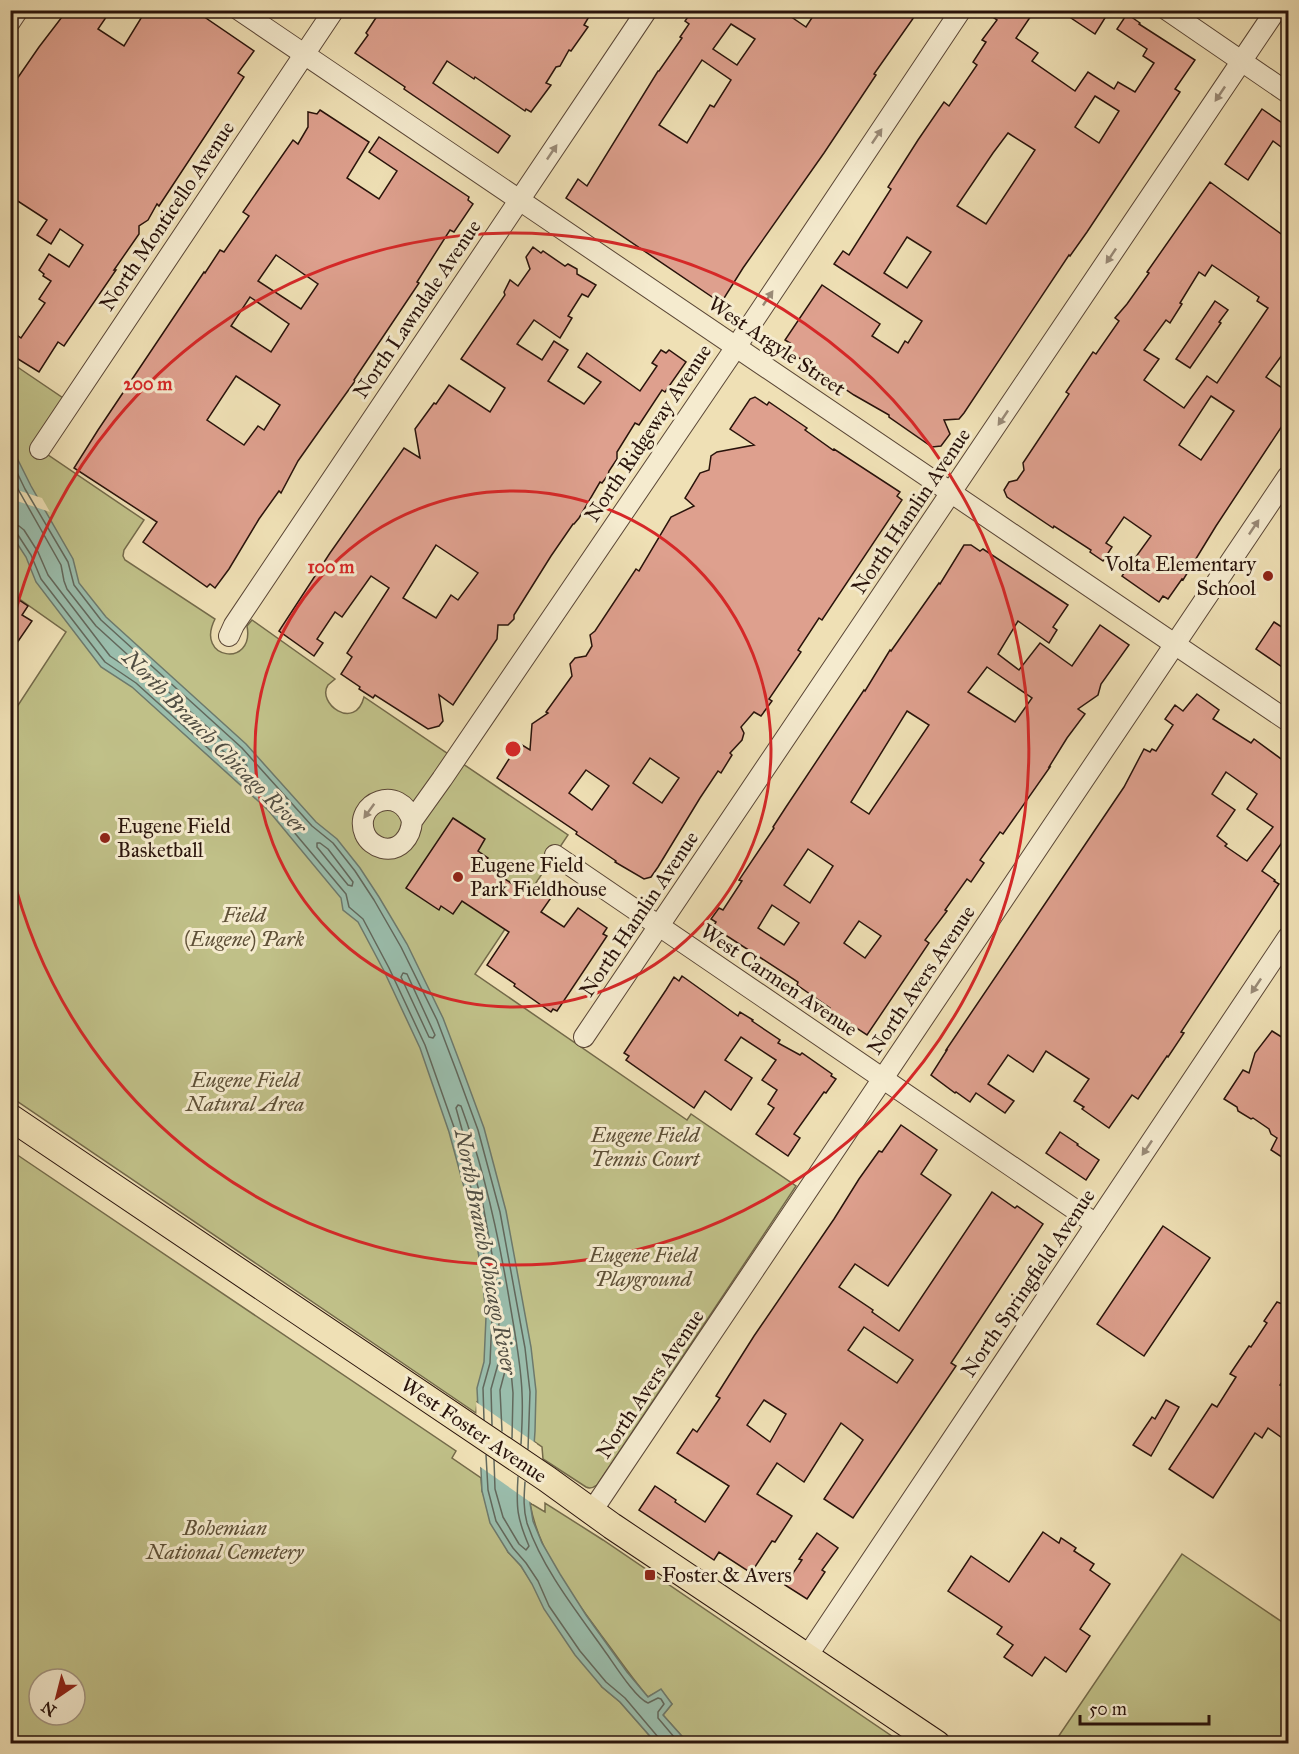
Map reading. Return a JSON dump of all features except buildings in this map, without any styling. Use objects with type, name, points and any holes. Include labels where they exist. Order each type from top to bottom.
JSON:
[{"type":"main road","name":"West Foster Avenue","points":[[10,1117],[937,1743]]},
{"type":"street","points":[[10,22],[18,10]]},
{"type":"street","name":"West Argyle Street","points":[[239,10],[1288,721]]},
{"type":"street","name":"North Monticello Avenue","points":[[40,449],[334,10]]},
{"type":"street","name":"North Lawndale Avenue","points":[[229,636],[234,625],[647,10]]},
{"type":"street","name":"North Ridgeway Avenue","points":[[412,821],[736,347],[961,10]]},
{"type":"street","points":[[1167,10],[1288,93]]},
{"type":"street","name":"North Hamlin Avenue","points":[[584,1037],[1276,10]]},
{"type":"street","name":"North Avers Avenue","points":[[592,1511],[1288,476]]},
{"type":"street","name":"West Carmen Avenue","points":[[555,855],[1096,1224]]},
{"type":"street","name":"North Springfield Avenue","points":[[808,1656],[1288,938]]},
{"type":"green space","name":"Field (Eugene) Park","points":[[10,362],[66,400],[35,446],[144,520],[124,550],[125,560],[215,619],[211,633],[212,643],[218,650],[226,654],[235,653],[242,648],[247,639],[247,626],[252,620],[335,679],[328,685],[326,692],[327,699],[338,711],[353,712],[359,707],[364,697],[568,835],[475,974],[687,1120],[691,1114],[796,1186],[594,1487],[586,1487],[543,1459],[542,1447],[477,1402],[476,1413],[11,1097],[11,716],[66,632],[11,593]]},
{"type":"green space","name":"Bohemian National Cemetery","points":[[10,1150],[456,1451],[452,1458],[481,1478],[482,1491],[508,1552],[521,1566],[602,1687],[620,1702],[656,1743],[11,1743]]},
{"type":"green space","points":[[530,1503],[545,1512],[545,1503],[603,1540],[902,1743],[688,1743],[663,1715],[672,1704],[661,1690],[648,1697],[568,1589],[540,1539]]},
{"type":"green space","points":[[1182,1554],[1288,1626],[1288,1743],[1054,1743]]},
{"type":"water","name":"North Branch Chicago River","points":[[10,444],[73,559],[79,583],[106,617],[246,744],[316,822],[337,839],[360,868],[407,944],[443,1018],[462,1068],[484,1128],[506,1211],[531,1347],[536,1391],[530,1503],[533,1521],[542,1543],[586,1615],[648,1697],[661,1689],[672,1704],[663,1715],[688,1743],[656,1743],[620,1702],[602,1687],[575,1655],[544,1609],[521,1566],[508,1552],[490,1523],[482,1491],[477,1388],[484,1362],[486,1317],[482,1273],[470,1209],[449,1132],[420,1048],[384,971],[358,922],[343,910],[341,898],[268,810],[132,687],[101,667],[36,582],[26,557],[11,534]]},
{"type":"pier","points":[[11,488],[42,498],[50,512],[11,499]]},
{"type":"pier","points":[[476,1402],[537,1444],[533,1504],[479,1466]]},
{"type":"place","name":"Volta Elementary School","points":[[1268,576]]},
{"type":"place","name":"Eugene Field Basketball","points":[[105,838]]},
{"type":"place","name":"Eugene Field Park Fieldhouse","points":[[458,877]]},
{"type":"place","name":"Foster & Avers","points":[[650,1575]]},
{"type":"park label","name":"Eugene Field Natural Area","points":[[245,1092]]},
{"type":"park label","name":"Eugene Field Tennis Court","points":[[645,1147]]},
{"type":"park label","name":"Eugene Field Playground","points":[[643,1267]]}]
